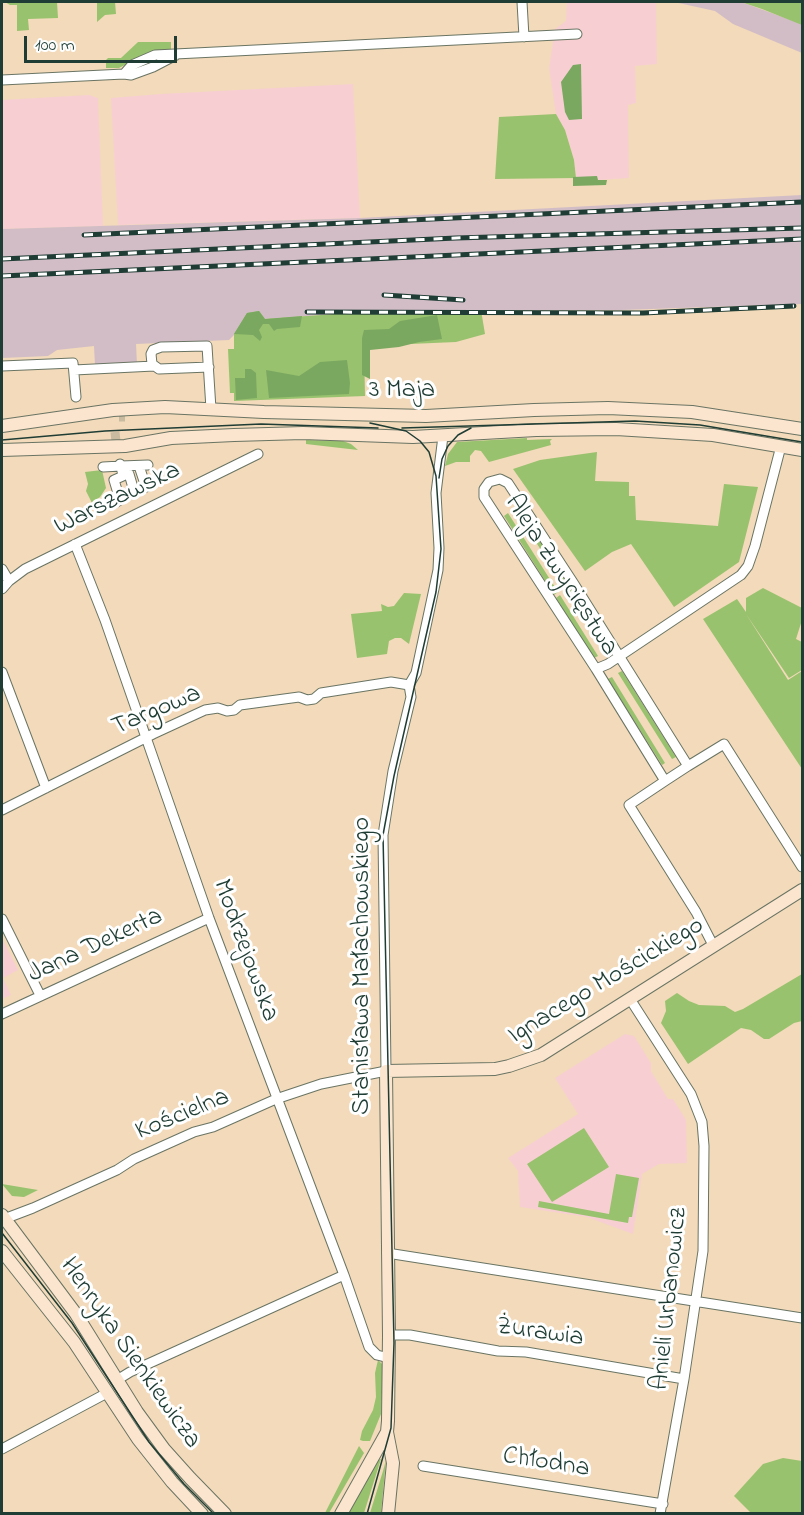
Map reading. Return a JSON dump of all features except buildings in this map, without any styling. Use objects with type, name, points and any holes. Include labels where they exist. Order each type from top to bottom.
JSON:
[{"type":"main road","name":"3 Maja","points":[[2,426],[113,410],[165,407],[417,416],[584,408],[704,413],[802,429]]},
{"type":"main road","name":"3 Maja","points":[[2,450],[125,446],[171,438],[234,435],[303,433],[443,436],[536,430],[646,429],[713,435],[802,450]]},
{"type":"main road","name":"Ignacego Mościckiego","points":[[386,1071],[476,1070],[509,1066],[541,1055],[802,890]]},
{"type":"main road","name":"Stanisława Małachowskiego","points":[[386,1071],[389,1335],[387,1432],[393,1464],[388,1514]]},
{"type":"main road","name":"Henryka Sienkiewicza","points":[[2,1218],[76,1314],[164,1449],[225,1514]]},
{"type":"main road","name":"Henryka Sienkiewicza","points":[[2,1251],[74,1342],[149,1454],[202,1514]]},
{"type":"main road","name":"Stanisława Małachowskiego","points":[[341,1514],[387,1432]]},
{"type":"street","points":[[522,2],[524,37]]},
{"type":"street","points":[[2,80],[124,74],[132,66],[155,55],[178,53],[577,34]]},
{"type":"street","points":[[209,367],[159,369],[150,360],[153,350],[157,348],[207,346],[209,367],[211,409]]},
{"type":"street","points":[[2,366],[73,363],[76,397]]},
{"type":"street","points":[[74,370],[154,366]]},
{"type":"street","name":"Stanisława Małachowskiego","points":[[386,1071],[383,835],[393,771],[411,697],[409,685],[416,673],[438,570],[436,488],[443,436]]},
{"type":"street","points":[[596,669],[741,575],[748,566],[756,546],[781,446]]},
{"type":"street","name":"Warszawska","points":[[2,589],[25,569],[258,454]]},
{"type":"street","points":[[103,467],[123,470],[143,467],[149,486],[119,499],[114,480],[123,470]]},
{"type":"street","points":[[123,470],[134,491]]},
{"type":"street","name":"Aleja Zwycięstwa","points":[[665,781],[596,669],[484,497],[484,489],[490,481],[500,479],[508,483],[688,766]]},
{"type":"street","name":"Modrzejowska","points":[[75,544],[105,620],[209,918],[371,1351],[376,1355],[389,1358]]},
{"type":"street","points":[[2,569],[9,581]]},
{"type":"street","points":[[2,672],[46,788]]},
{"type":"street","name":"Targowa","points":[[2,810],[146,737],[205,710],[218,708],[227,711],[234,710],[240,705],[299,697],[307,700],[314,699],[321,693],[391,682],[409,685]]},
{"type":"street","points":[[713,945],[629,805],[724,744],[802,867]]},
{"type":"street","name":"Jana Dekerta","points":[[2,1014],[209,918]]},
{"type":"street","points":[[2,919],[40,995]]},
{"type":"street","name":"Anieli Urbanowicz","points":[[630,999],[691,1094],[702,1122],[703,1251],[697,1302],[661,1509]]},
{"type":"street","name":"Kościelna","points":[[2,1218],[33,1208],[194,1132],[213,1127],[276,1099],[321,1084],[386,1071]]},
{"type":"street","points":[[387,1253],[802,1318]]},
{"type":"street","points":[[117,1380],[130,1372],[344,1275]]},
{"type":"street","name":"Żurawia","points":[[389,1335],[410,1335],[498,1351],[526,1352],[684,1379]]},
{"type":"street","points":[[2,1449],[107,1393]]},
{"type":"street","name":"Chłodna","points":[[423,1466],[661,1509]]},
{"type":"shaded area","points":[[567,2],[656,2],[657,64],[635,66],[636,103],[628,105],[629,178],[598,180],[597,176],[576,178],[574,160],[565,130],[556,114],[549,68],[555,29],[566,21]]},
{"type":"shaded area","points":[[674,2],[741,2],[802,24],[802,53],[733,24],[715,11]]},
{"type":"shaded area","points":[[353,84],[360,218],[118,225],[111,98]]},
{"type":"shaded area","points":[[89,95],[98,98],[103,226],[2,229],[2,100]]},
{"type":"shaded area","points":[[802,195],[802,304],[622,310],[481,310],[335,314],[265,319],[258,311],[229,340],[136,344],[137,364],[95,365],[94,346],[57,350],[48,356],[2,358],[2,229],[360,218]]},
{"type":"shaded area","points":[[2,938],[18,970],[3,978],[11,995],[2,999]]},
{"type":"shaded area","points":[[625,1034],[634,1036],[651,1063],[651,1071],[668,1099],[673,1099],[686,1120],[687,1163],[659,1164],[642,1174],[633,1234],[587,1217],[520,1207],[518,1171],[508,1158],[578,1114],[555,1078]]},
{"type":"green space","points":[[5,2],[57,2],[58,18],[28,19],[29,30],[17,31],[17,5]]},
{"type":"green space","points":[[97,2],[115,2],[116,14],[105,15],[97,22]]},
{"type":"green space","points":[[741,2],[802,2],[802,25],[762,9]]},
{"type":"green space","points":[[138,42],[171,42],[171,49],[150,52],[119,68],[106,68],[108,58],[121,58]]},
{"type":"green space","points":[[581,64],[582,119],[569,120],[565,112],[561,82],[573,65]]},
{"type":"green space","points":[[556,114],[565,130],[574,160],[576,178],[495,179],[499,117]]},
{"type":"green space","points":[[597,176],[598,180],[607,180],[606,185],[573,186],[573,177]]},
{"type":"green space","points":[[481,310],[485,334],[456,342],[364,346],[365,396],[234,401],[234,393],[230,393],[228,349],[234,349],[234,334],[247,313],[259,311],[265,319],[335,314]]},
{"type":"green space","points":[[259,311],[265,319],[302,316],[300,327],[274,331],[269,324],[263,324],[259,330],[262,337],[260,341],[253,335],[234,334],[247,313]]},
{"type":"green space","points":[[437,315],[442,339],[370,350],[370,379],[362,375],[364,330],[389,329],[400,321]]},
{"type":"green space","points":[[347,360],[349,394],[269,398],[266,370],[299,376],[320,362]]},
{"type":"green space","points":[[245,369],[251,369],[256,373],[257,398],[236,400],[235,378],[245,378]]},
{"type":"green space","points":[[527,438],[527,440],[552,439],[551,445],[489,462],[481,451],[475,450],[470,456],[470,462],[456,462],[445,466],[448,454],[457,442]]},
{"type":"green space","points":[[306,440],[343,441],[358,450],[306,444]]},
{"type":"green space","points":[[597,452],[595,481],[629,482],[629,496],[635,496],[636,520],[718,526],[724,484],[758,487],[739,562],[674,607],[631,544],[612,552],[585,571],[513,469],[540,460]]},
{"type":"green space","points":[[102,470],[106,488],[92,503],[86,491],[88,484],[85,472]]},
{"type":"green space","points":[[519,507],[569,585],[565,588],[515,509]]},
{"type":"green space","points":[[508,513],[558,592],[554,595],[504,516]]},
{"type":"green space","points":[[570,588],[608,649],[605,651],[566,591]]},
{"type":"green space","points":[[763,588],[802,608],[802,620],[796,639],[802,642],[802,670],[789,678],[746,614],[788,680],[802,671],[802,769],[703,619],[737,599],[746,612],[746,598]]},
{"type":"green space","points":[[404,593],[421,594],[409,644],[401,638],[395,638],[389,641],[387,654],[357,658],[351,614],[382,611],[381,604],[388,607],[394,606]]},
{"type":"green space","points":[[560,595],[598,656],[594,658],[556,598]]},
{"type":"green space","points":[[622,671],[676,757],[672,759],[618,673]]},
{"type":"green space","points":[[612,677],[665,763],[662,765],[608,679]]},
{"type":"green space","points":[[802,974],[802,1021],[794,1023],[769,1039],[764,1039],[751,1030],[741,1028],[688,1064],[661,1023],[666,1011],[665,1001],[677,993],[699,1005],[725,1006],[735,1012]]},
{"type":"green space","points":[[584,1128],[609,1167],[552,1202],[527,1164]]},
{"type":"green space","points":[[616,1174],[639,1178],[632,1217],[629,1217],[628,1223],[538,1207],[539,1201],[609,1214]]},
{"type":"green space","points":[[2,1184],[38,1190],[24,1197],[12,1196]]},
{"type":"green space","points":[[378,1360],[383,1370],[381,1414],[370,1441],[363,1441],[360,1440],[362,1431],[373,1410],[376,1397],[375,1373]]},
{"type":"green space","points":[[359,1446],[364,1453],[329,1513],[325,1513]]},
{"type":"green space","points":[[783,1458],[802,1461],[802,1513],[751,1513],[734,1496],[763,1464]]},
{"type":"green space","points":[[381,1459],[364,1513],[347,1514],[378,1460]]},
{"type":"green space","points":[[386,1460],[381,1513],[370,1513],[383,1471]]},
{"type":"tunnel","points":[[119,417],[125,417]]},
{"type":"tunnel","points":[[111,437],[120,436]]},
{"type":"tram line","points":[[402,428],[635,421],[700,425],[802,442]]},
{"type":"tram line","points":[[367,1514],[391,1428],[394,1343],[383,835],[394,776],[436,592],[441,549],[436,476],[429,452],[420,441],[406,431],[370,423]]},
{"type":"tram line","points":[[2,440],[105,431],[261,424],[378,428]]},
{"type":"tram line","points":[[439,478],[442,459],[448,446],[458,435],[471,428]]},
{"type":"tram line","points":[[2,1233],[72,1323],[149,1442],[184,1484],[214,1514]]},
{"type":"railway","points":[[84,235],[802,202]]},
{"type":"railway","points":[[2,259],[456,238],[802,228]]},
{"type":"railway","points":[[2,276],[802,239]]},
{"type":"railway","points":[[384,295],[463,300]]},
{"type":"railway","points":[[307,312],[643,313],[794,306]]}]
